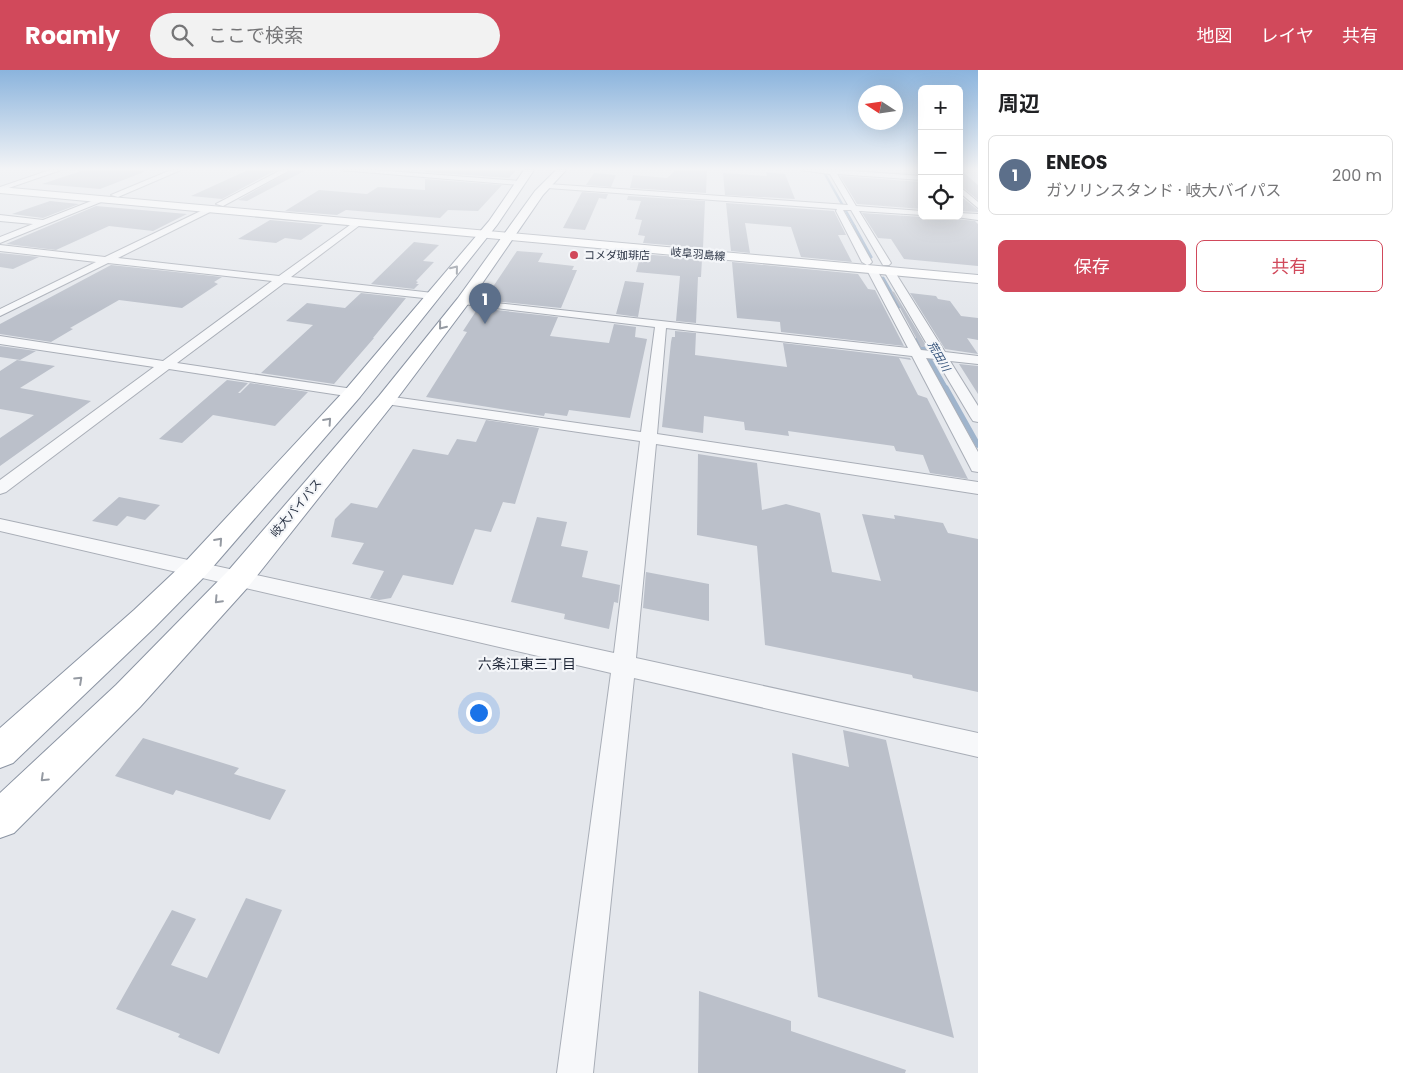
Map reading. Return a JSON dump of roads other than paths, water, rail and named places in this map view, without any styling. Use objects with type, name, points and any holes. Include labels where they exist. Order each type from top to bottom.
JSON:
[{"type":"main road","name":"岐阜羽島線","points":[[298,217],[498,232]]},
{"type":"main road","name":"岐阜羽島線","points":[[347,217],[869,266],[978,272]]},
{"type":"main road","name":"岐大バイパス","points":[[0,819],[135,689],[238,578],[386,400],[462,301],[505,217]]},
{"type":"main road","name":"岐大バイパス","points":[[0,751],[43,713],[195,569],[353,393],[433,296],[514,217]]},
{"type":"main road","name":"岐阜羽島線","points":[[888,267],[978,279]]},
{"type":"street","points":[[0,240],[58,217]]},
{"type":"street","points":[[0,313],[193,217]]},
{"type":"street","points":[[849,217],[869,266],[918,353],[978,467]]},
{"type":"street","points":[[852,217],[888,267],[978,418]]},
{"type":"street","points":[[0,218],[44,222]]},
{"type":"street","points":[[0,488],[357,222]]},
{"type":"street","points":[[0,248],[433,296]]},
{"type":"street","points":[[462,301],[978,360]]},
{"type":"street","points":[[575,1073],[624,666],[661,323]]},
{"type":"street","points":[[0,340],[353,393]]},
{"type":"street","points":[[386,400],[978,488]]},
{"type":"street","points":[[0,525],[978,745]]},
{"type":"waterway","name":"荒田川","points":[[849,217],[855,227]]},
{"type":"waterway","name":"荒田川","points":[[854,226],[871,257]]},
{"type":"waterway","name":"荒田川","points":[[883,278],[895,299]]},
{"type":"waterway","name":"荒田川","points":[[894,298],[899,306]]},
{"type":"waterway","name":"荒田川","points":[[918,339],[947,390]]},
{"type":"waterway","name":"荒田川","points":[[946,388],[978,445]]},
{"type":"place","name":"コメダ珈琲店","points":[[574,255]]},
{"type":"place","name":"ENEOS","points":[[485,324]]},
{"type":"district","name":"六条江東三丁目","points":[[527,664]]}]
